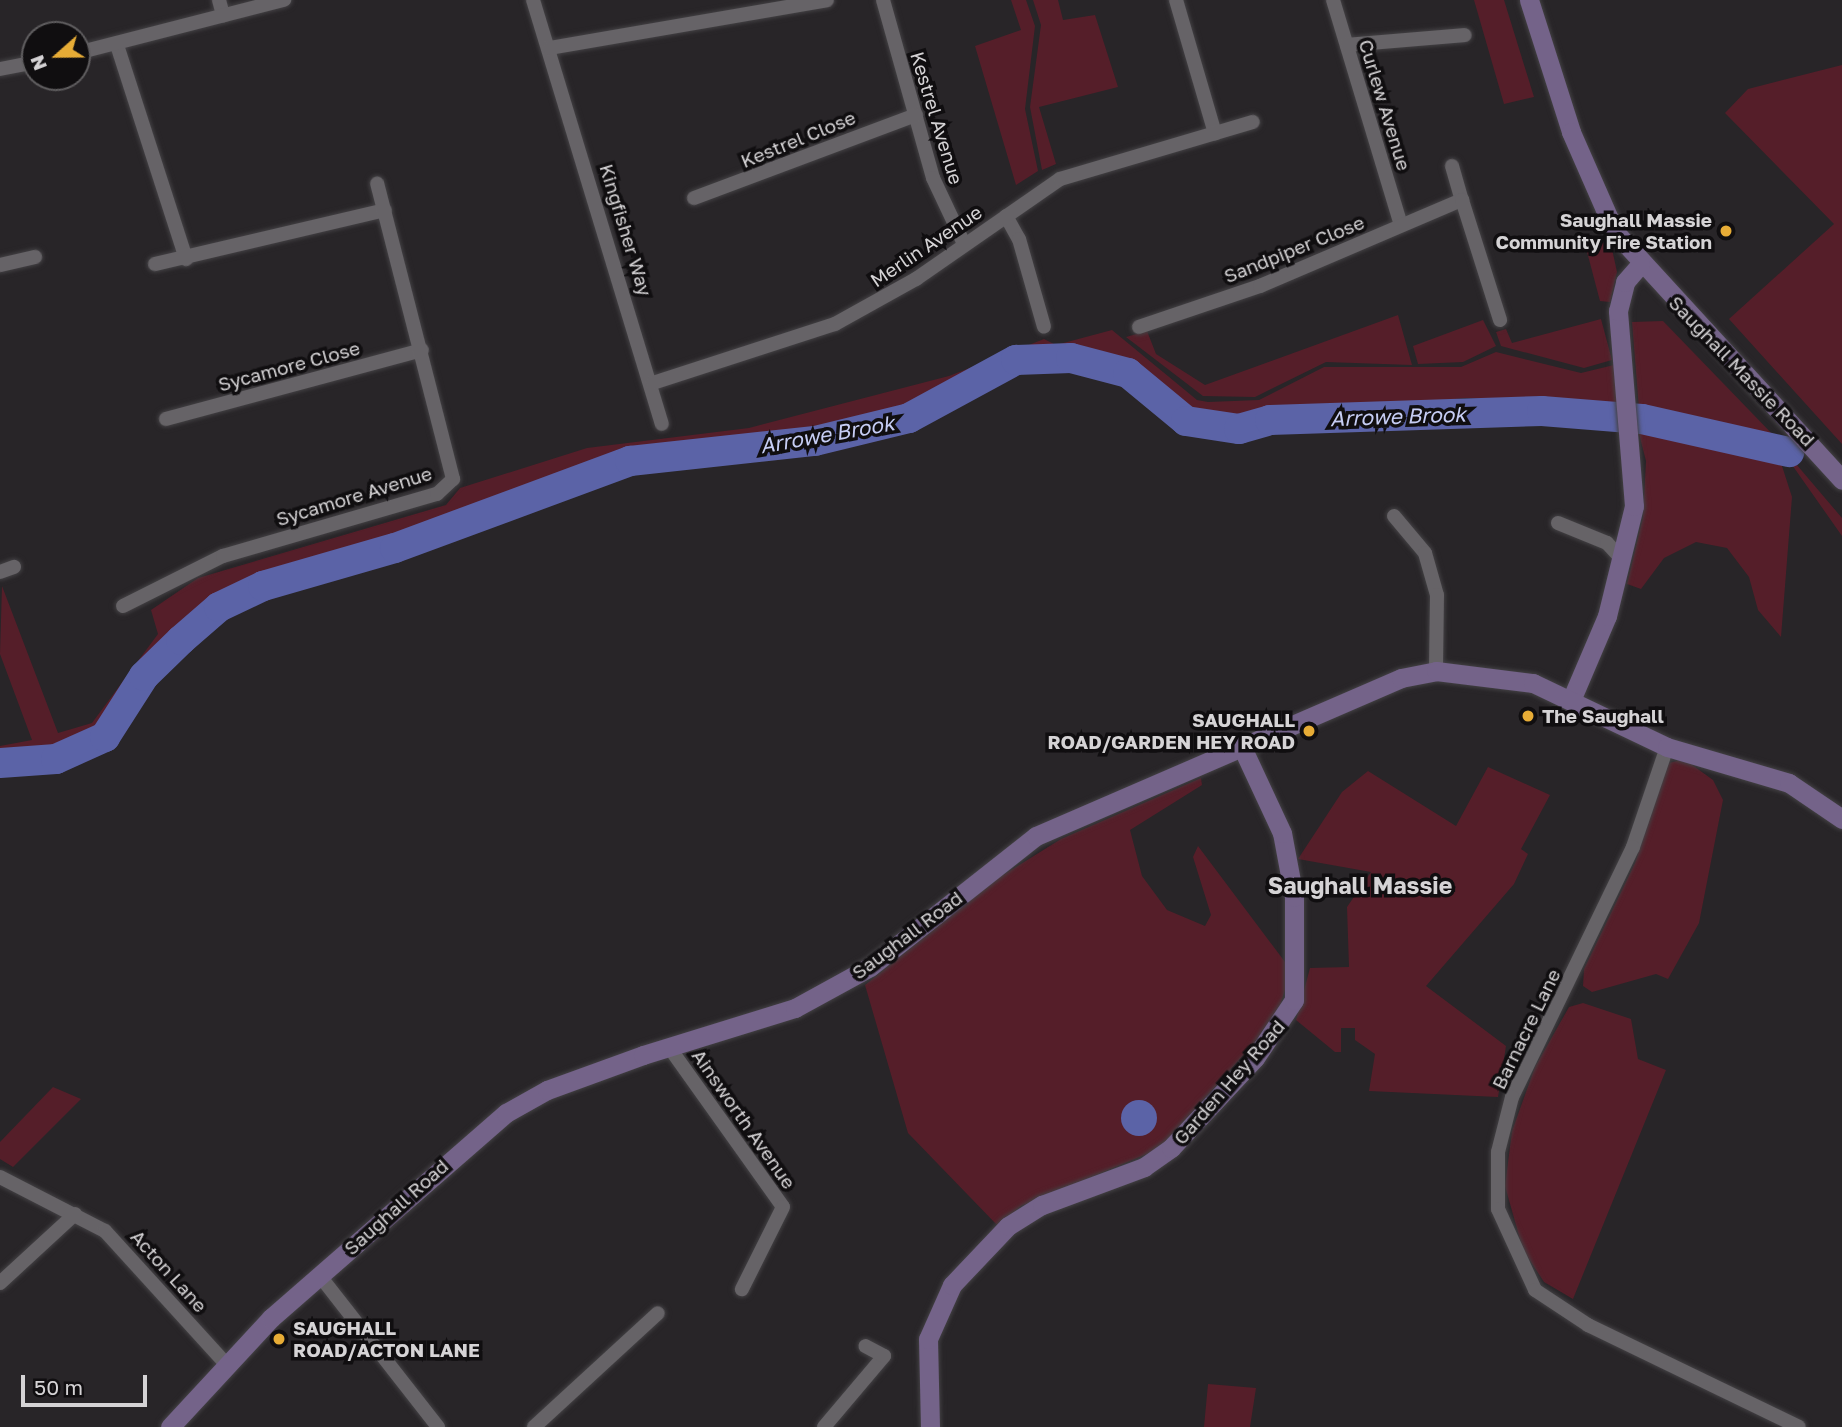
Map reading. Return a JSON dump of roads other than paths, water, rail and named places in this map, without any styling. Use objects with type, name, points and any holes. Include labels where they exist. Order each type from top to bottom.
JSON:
[{"type":"street","points":[[219,0],[223,15]]},
{"type":"street","points":[[91,50],[284,0]]},
{"type":"street","name":"Kingfisher Way","points":[[533,0],[653,383],[662,424]]},
{"type":"street","points":[[550,48],[827,0]]},
{"type":"street","name":"Kestrel Avenue","points":[[883,0],[933,178],[964,244]]},
{"type":"street","points":[[1176,0],[1215,133]]},
{"type":"street","name":"Curlew Avenue","points":[[1333,0],[1401,222]]},
{"type":"street","name":"Saughall Massie Road","points":[[1529,0],[1597,196],[1640,265],[1842,480]]},
{"type":"street","points":[[1347,45],[1465,35]]},
{"type":"street","points":[[117,44],[186,259]]},
{"type":"street","points":[[0,69],[21,65]]},
{"type":"street","name":"Kestrel Close","points":[[694,198],[916,115]]},
{"type":"street","name":"Merlin Avenue","points":[[653,383],[835,324],[964,244],[1060,179],[1253,122]]},
{"type":"street","points":[[1452,166],[1500,320]]},
{"type":"street","name":"Sycamore Avenue","points":[[123,606],[223,556],[445,488],[455,467],[377,184]]},
{"type":"street","name":"Sandpiper Close","points":[[1139,327],[1261,286],[1401,222],[1461,200]]},
{"type":"street","points":[[155,264],[186,259],[385,210]]},
{"type":"street","points":[[1006,216],[1019,239],[1044,327]]},
{"type":"street","points":[[0,265],[35,257]]},
{"type":"street","points":[[1572,698],[1607,616],[1634,506],[1630,405],[1618,311],[1625,282],[1640,265]]},
{"type":"street","name":"Sycamore Close","points":[[166,419],[422,350]]},
{"type":"street","points":[[1394,516],[1425,553],[1437,595],[1436,671]]},
{"type":"street","points":[[1558,523],[1607,543],[1621,558]]},
{"type":"street","name":"Saughall Road","points":[[170,1427],[226,1364],[320,1276],[506,1113],[547,1090],[669,1047],[766,1021],[833,989],[905,941],[1036,836],[1241,744],[1401,678],[1436,671],[1502,676],[1572,698],[1667,747],[1789,783],[1842,819]]},
{"type":"street","name":"Garden Hey Road","points":[[930,1427],[928,1339],[952,1285],[1008,1226],[1042,1205],[1144,1167],[1171,1148],[1255,1058],[1294,1000],[1294,897],[1282,833],[1241,744]]},
{"type":"street","name":"Barnacre Lane","points":[[1667,747],[1633,847],[1512,1097],[1498,1152],[1499,1209],[1535,1290],[1588,1325],[1799,1427]]},
{"type":"street","name":"Ainsworth Avenue","points":[[669,1047],[783,1207],[742,1289]]},
{"type":"street","name":"Acton Lane","points":[[0,1177],[75,1214],[132,1256],[226,1364]]},
{"type":"street","points":[[0,1283],[75,1214]]},
{"type":"street","points":[[320,1276],[438,1427]]},
{"type":"street","points":[[534,1427],[658,1312]]},
{"type":"street","points":[[824,1427],[884,1356],[865,1346]]},
{"type":"water","points":[[1139,1100],[1151,1106],[1157,1118],[1151,1130],[1139,1136],[1127,1130],[1121,1118],[1127,1106]]},
{"type":"waterway","name":"Arrowe Brook","points":[[0,763],[56,759],[105,737],[144,676],[181,640],[219,607],[263,586],[395,548],[630,461],[815,441],[909,418],[1016,360],[1071,358],[1128,373],[1186,421],[1239,429],[1270,420],[1542,411],[1642,419],[1789,452]]},
{"type":"place","name":"Saughall Massie Community Fire Station","points":[[1726,231]]},
{"type":"place","name":"The Saughall","points":[[1528,716]]},
{"type":"place","name":"SAUGHALL ROAD/GARDEN HEY ROAD","points":[[1309,731]]},
{"type":"place","name":"SAUGHALL ROAD/ACTON LANE","points":[[279,1339]]},
{"type":"district","name":"Saughall Massie","points":[[1360,885]]}]
